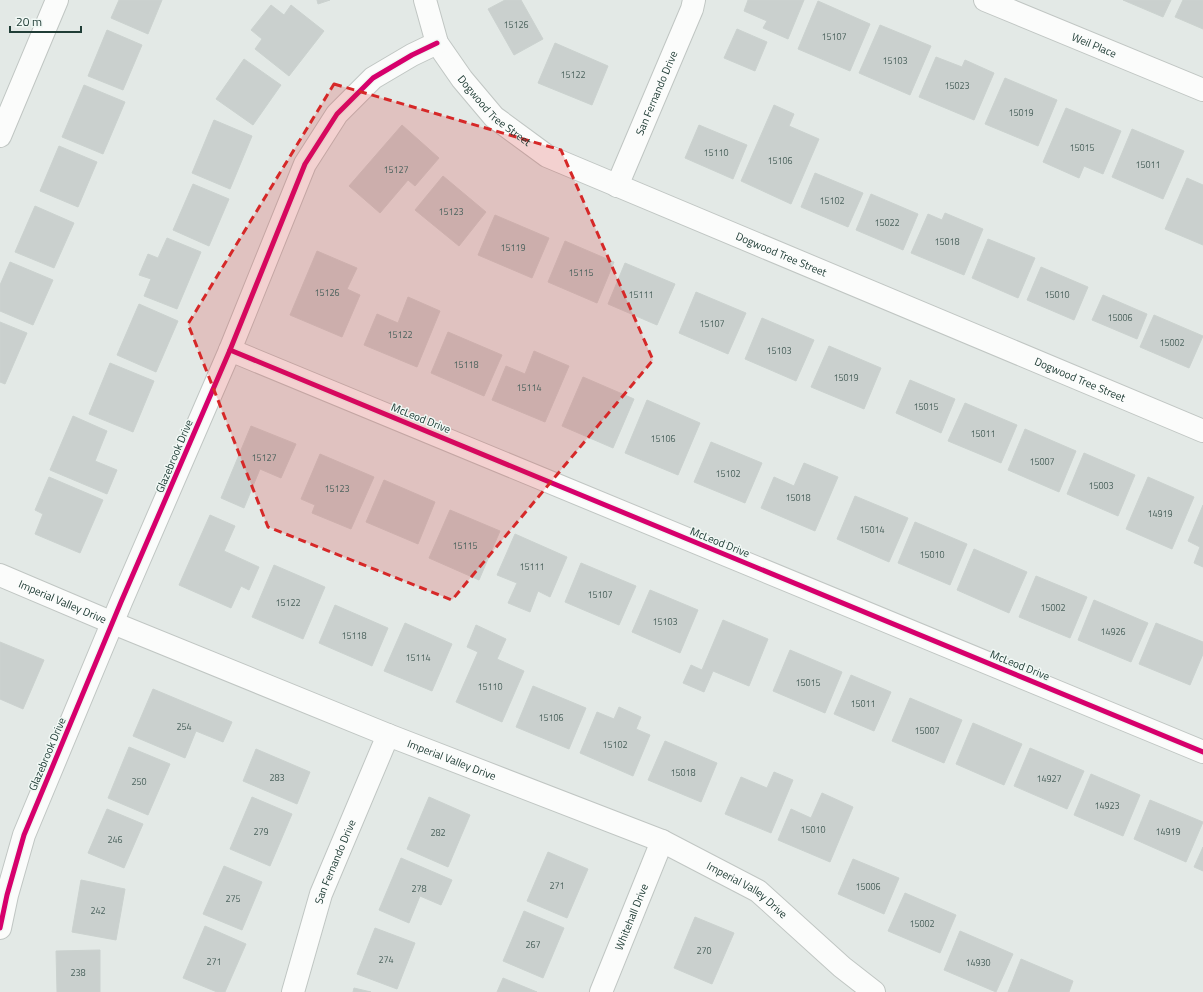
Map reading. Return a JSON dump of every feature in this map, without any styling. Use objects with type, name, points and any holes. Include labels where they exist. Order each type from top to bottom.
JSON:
[{"type":"street","points":[[0,136],[57,0]]},
{"type":"street","name":"Dogwood Tree Street","points":[[425,0],[437,43],[462,78],[494,118],[547,156],[1203,430]]},
{"type":"street","name":"San Fernando Drive","points":[[617,186],[692,8],[694,0]]},
{"type":"street","name":"Weil Place","points":[[985,0],[1203,90]]},
{"type":"street","name":"Glazebrook Drive","points":[[0,928],[3,894],[24,835],[230,350],[305,164],[337,114],[373,78],[412,55],[437,43]]},
{"type":"street","name":"McLeod Drive","points":[[230,350],[1203,752]]},
{"type":"street","name":"Imperial Valley Drive","points":[[0,575],[113,623],[388,735],[662,841],[758,891],[842,967],[874,992]]},
{"type":"street","name":"San Fernando Drive","points":[[293,992],[321,894],[388,735]]},
{"type":"street","name":"Whitehall Drive","points":[[601,992],[662,841]]},
{"type":"highlighted area","points":[[334,84],[561,150],[653,360],[452,600],[268,527],[188,324]]},
{"type":"building","points":[[119,0],[162,0],[148,34],[111,18]]},
{"type":"building","points":[[317,0],[330,0],[318,4]]},
{"type":"building","points":[[505,0],[521,0],[543,39],[514,55],[488,9]]},
{"type":"building","points":[[748,0],[804,0],[788,39],[763,28],[767,21],[744,11]]},
{"type":"building","points":[[1123,0],[1171,0],[1163,17]]},
{"type":"building","points":[[1183,0],[1203,0],[1203,29],[1175,17]]},
{"type":"building","points":[[818,1],[870,24],[850,71],[798,49]]},
{"type":"building","points":[[271,5],[284,15],[291,5],[324,31],[289,76],[255,49],[262,39],[251,30]]},
{"type":"building","points":[[880,25],[931,46],[910,95],[859,73]]},
{"type":"building","points":[[737,29],[767,42],[755,71],[724,58]]},
{"type":"building","points":[[107,30],[142,45],[123,90],[88,76]]},
{"type":"building","points":[[555,43],[608,66],[592,105],[538,83]]},
{"type":"building","points":[[936,57],[962,67],[965,60],[994,73],[974,120],[919,97]]},
{"type":"building","points":[[244,59],[281,85],[253,125],[216,99]]},
{"type":"building","points":[[1005,78],[1057,100],[1038,146],[985,124]]},
{"type":"building","points":[[84,85],[125,102],[103,154],[62,137]]},
{"type":"building","points":[[774,105],[794,114],[789,126],[819,139],[791,204],[741,181]]},
{"type":"building","points":[[1066,108],[1121,131],[1103,174],[1084,166],[1079,178],[1043,162]]},
{"type":"building","points":[[214,120],[252,136],[230,189],[192,173]]},
{"type":"building","points":[[402,125],[439,158],[415,186],[408,180],[380,213],[349,186]]},
{"type":"building","points":[[699,125],[747,145],[733,179],[685,158]]},
{"type":"building","points":[[1132,129],[1184,151],[1163,199],[1112,177]]},
{"type":"building","points":[[59,146],[97,162],[78,207],[40,191]]},
{"type":"building","points":[[815,173],[863,193],[848,227],[801,207]]},
{"type":"building","points":[[443,176],[486,212],[459,246],[415,210]]},
{"type":"building","points":[[1187,178],[1203,185],[1203,245],[1165,229]]},
{"type":"building","points":[[193,184],[229,199],[209,246],[173,230]]},
{"type":"building","points":[[871,194],[918,214],[903,250],[856,230]]},
{"type":"building","points":[[35,206],[74,223],[54,268],[15,252]]},
{"type":"building","points":[[945,213],[983,229],[964,275],[911,253],[928,214],[942,220]]},
{"type":"building","points":[[495,215],[549,238],[532,278],[478,255]]},
{"type":"building","points":[[167,238],[201,252],[177,309],[144,296],[151,279],[139,275],[148,254],[158,258]]},
{"type":"building","points":[[988,239],[1035,258],[1018,298],[972,278]]},
{"type":"building","points":[[565,241],[614,262],[597,303],[548,282]]},
{"type":"building","points":[[317,251],[357,268],[347,289],[360,295],[342,337],[290,315]]},
{"type":"building","points":[[10,262],[53,280],[33,325],[0,311],[0,285]]},
{"type":"building","points":[[625,263],[675,284],[657,325],[608,304]]},
{"type":"building","points":[[1041,267],[1088,287],[1074,320],[1027,300]]},
{"type":"building","points":[[696,292],[746,313],[728,354],[679,333]]},
{"type":"building","points":[[1103,295],[1147,314],[1137,339],[1092,320]]},
{"type":"building","points":[[408,297],[440,311],[417,367],[364,345],[377,314],[398,323]]},
{"type":"building","points":[[139,304],[178,321],[156,372],[117,355]]},
{"type":"building","points":[[1154,315],[1203,336],[1189,368],[1140,347]]},
{"type":"building","points":[[762,318],[814,340],[796,381],[745,359]]},
{"type":"building","points":[[0,322],[27,333],[5,384],[0,382]]},
{"type":"building","points":[[448,332],[502,355],[484,396],[431,373]]},
{"type":"building","points":[[829,346],[881,368],[864,409],[811,387]]},
{"type":"building","points":[[534,351],[569,366],[545,422],[492,400],[506,366],[525,374]]},
{"type":"building","points":[[110,363],[154,381],[133,432],[89,414]]},
{"type":"building","points":[[583,377],[634,399],[613,448],[562,426]]},
{"type":"building","points":[[910,380],[955,399],[941,433],[896,413]]},
{"type":"building","points":[[647,400],[700,423],[678,475],[625,453]]},
{"type":"building","points":[[965,403],[1017,425],[1001,463],[948,441]]},
{"type":"building","points":[[73,416],[107,431],[95,461],[117,470],[107,494],[50,470]]},
{"type":"building","points":[[251,426],[296,444],[281,478],[260,469],[244,508],[221,498]]},
{"type":"building","points":[[1025,429],[1076,451],[1059,492],[1008,470]]},
{"type":"building","points":[[711,442],[762,463],[745,503],[694,482]]},
{"type":"building","points":[[1084,453],[1135,475],[1118,516],[1067,494]]},
{"type":"building","points":[[320,454],[374,477],[351,529],[312,513],[315,505],[301,499]]},
{"type":"building","points":[[804,463],[838,477],[815,531],[761,508],[774,477],[794,486]]},
{"type":"building","points":[[49,477],[103,500],[80,553],[35,534],[43,514],[35,510]]},
{"type":"building","points":[[1148,477],[1194,497],[1172,549],[1126,529]]},
{"type":"building","points":[[384,480],[435,502],[418,544],[366,522]]},
{"type":"building","points":[[855,496],[908,518],[889,562],[837,539]]},
{"type":"building","points":[[1203,505],[1203,567],[1194,563],[1200,547],[1188,541]]},
{"type":"building","points":[[450,510],[500,531],[479,580],[429,558]]},
{"type":"building","points":[[210,515],[235,526],[224,551],[259,567],[249,590],[241,586],[231,608],[179,585]]},
{"type":"building","points":[[915,522],[967,544],[950,585],[898,563]]},
{"type":"building","points":[[515,534],[567,557],[550,597],[538,591],[530,612],[508,603],[517,583],[497,575]]},
{"type":"building","points":[[974,549],[1027,572],[1009,613],[957,590]]},
{"type":"building","points":[[581,563],[636,586],[619,625],[565,602]]},
{"type":"building","points":[[274,565],[325,587],[303,639],[252,617]]},
{"type":"building","points":[[1036,576],[1087,597],[1070,638],[1019,617]]},
{"type":"building","points":[[650,590],[698,610],[680,653],[632,632]]},
{"type":"building","points":[[1094,600],[1148,623],[1131,662],[1078,640]]},
{"type":"building","points":[[335,605],[388,628],[372,666],[319,643]]},
{"type":"building","points":[[723,620],[768,639],[749,686],[713,671],[704,692],[683,683],[691,665],[702,670]]},
{"type":"building","points":[[405,623],[452,644],[432,691],[384,671]]},
{"type":"building","points":[[1156,623],[1203,642],[1203,654],[1190,685],[1139,664]]},
{"type":"building","points":[[476,625],[506,639],[497,659],[524,671],[502,722],[456,702],[478,652],[467,647]]},
{"type":"building","points":[[0,642],[44,660],[23,709],[0,699]]},
{"type":"building","points":[[790,650],[842,672],[825,713],[773,691]]},
{"type":"building","points":[[851,675],[891,692],[874,731],[834,714]]},
{"type":"building","points":[[533,686],[586,708],[569,749],[516,727]]},
{"type":"building","points":[[153,689],[232,722],[223,742],[196,731],[185,758],[133,736]]},
{"type":"building","points":[[910,698],[962,720],[944,763],[892,741]]},
{"type":"building","points":[[619,707],[641,717],[636,729],[650,735],[633,776],[580,753],[597,712],[614,719]]},
{"type":"building","points":[[973,723],[1022,744],[1004,785],[956,764]]},
{"type":"building","points":[[665,741],[717,763],[701,802],[648,780]]},
{"type":"building","points":[[129,747],[170,764],[148,815],[108,798]]},
{"type":"building","points":[[1030,748],[1084,771],[1067,809],[1014,786]]},
{"type":"building","points":[[256,749],[310,772],[297,804],[243,781]]},
{"type":"building","points":[[774,772],[793,780],[771,833],[725,814],[741,777],[767,788]]},
{"type":"building","points":[[1091,774],[1140,795],[1123,836],[1074,815]]},
{"type":"building","points":[[822,793],[853,807],[830,862],[778,840],[791,809],[811,818]]},
{"type":"building","points":[[252,797],[292,814],[270,866],[230,849]]},
{"type":"building","points":[[429,797],[470,815],[448,867],[407,849]]},
{"type":"building","points":[[1150,800],[1203,822],[1186,862],[1134,839]]},
{"type":"building","points":[[107,809],[143,824],[124,868],[88,853]]},
{"type":"building","points":[[1203,847],[1203,871],[1194,867]]},
{"type":"building","points":[[548,852],[588,869],[567,918],[527,901]]},
{"type":"building","points":[[401,858],[452,880],[441,905],[420,896],[409,923],[379,910]]},
{"type":"building","points":[[853,859],[899,878],[884,914],[838,894]]},
{"type":"building","points":[[224,866],[262,882],[242,930],[203,914]]},
{"type":"building","points":[[81,880],[125,889],[116,940],[72,932]]},
{"type":"building","points":[[905,893],[956,915],[940,953],[888,931]]},
{"type":"building","points":[[524,911],[564,928],[543,978],[503,961]]},
{"type":"building","points":[[695,917],[734,933],[712,984],[674,968]]},
{"type":"building","points":[[205,926],[246,944],[225,992],[217,992],[183,978]]},
{"type":"building","points":[[375,928],[415,943],[397,989],[357,974]]},
{"type":"building","points":[[960,931],[1013,954],[996,992],[944,970]]},
{"type":"building","points":[[100,950],[100,992],[57,992],[56,951]]},
{"type":"building","points":[[1021,959],[1073,981],[1069,992],[1008,992]]},
{"type":"building","points":[[503,978],[537,992],[497,992]]},
{"type":"building","points":[[354,988],[371,992],[353,992]]},
{"type":"cycle path","points":[[0,928],[7,895],[24,835],[121,602],[230,350],[305,164],[337,114],[373,78],[412,55],[437,43]]},
{"type":"cycle path","points":[[230,350],[1203,752]]}]
